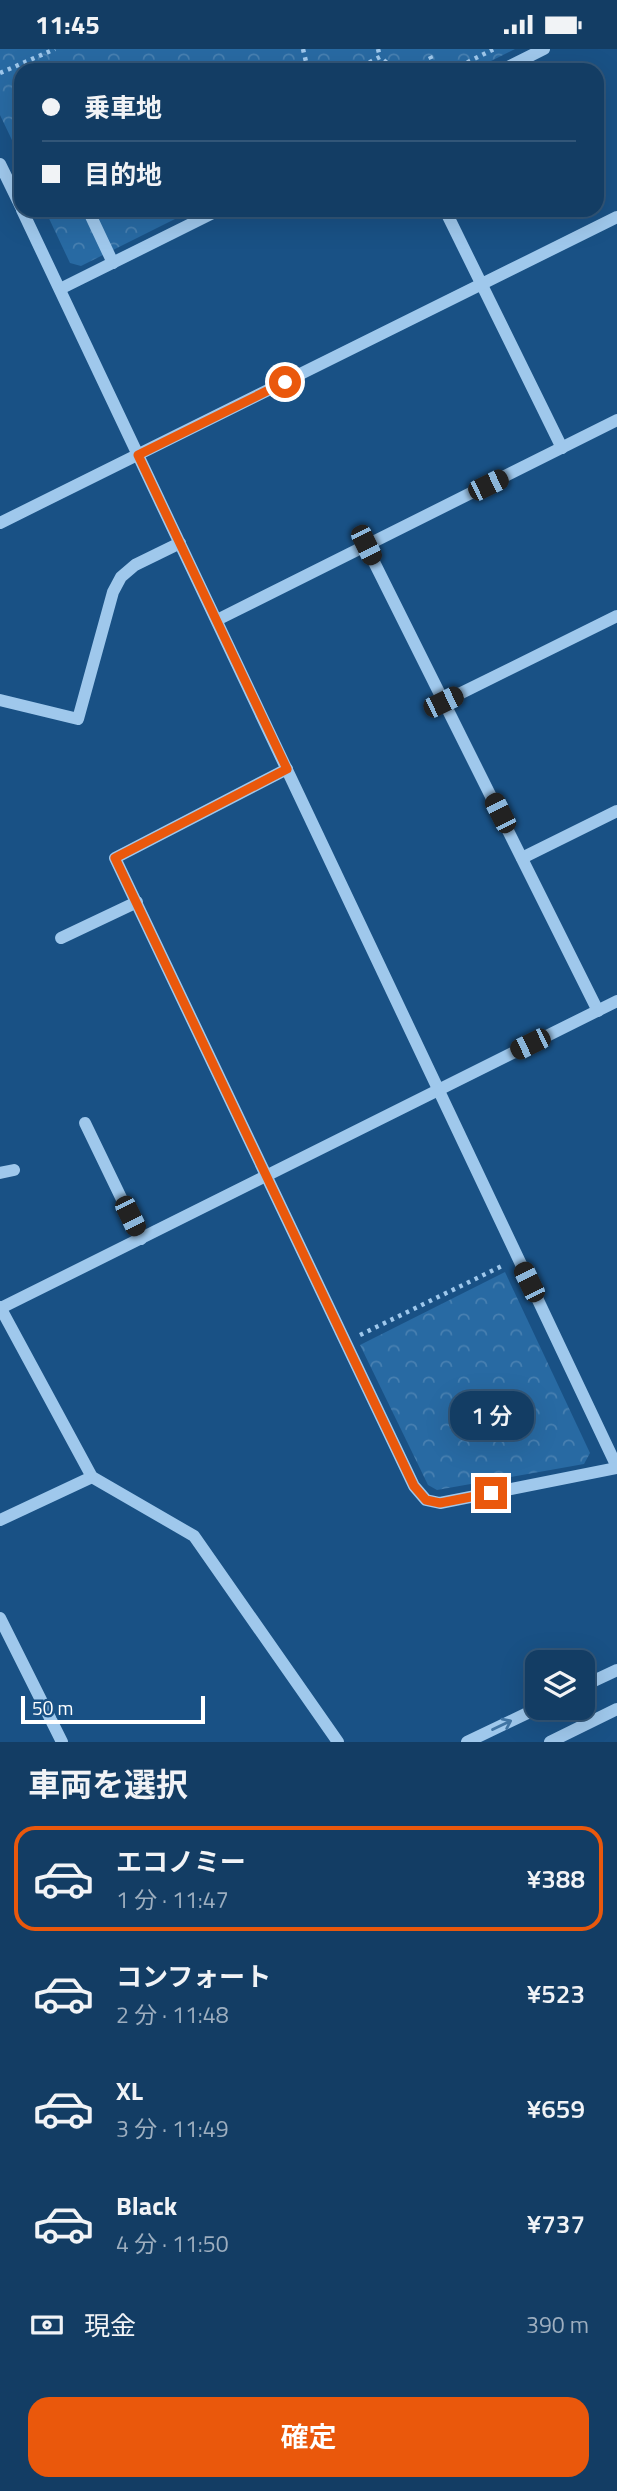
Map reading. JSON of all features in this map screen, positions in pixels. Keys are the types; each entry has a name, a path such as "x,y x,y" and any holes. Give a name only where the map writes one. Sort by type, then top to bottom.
{"street":[{"path":"516,63 544,49"},
{"path":"0,164 14,193"},
{"path":"26,217 217,620 617,1467 440,1503 426,1500 414,1486 115,858 287,769"},
{"path":"91,217 113,263"},
{"path":"60,289 205,217"},
{"path":"448,217 562,448"},
{"path":"0,523 617,217"},
{"path":"217,620 617,420"},
{"path":"0,700 78,719 113,592 121,577 135,565 180,543"},
{"path":"366,545 598,1010"},
{"path":"443,702 617,616"},
{"path":"522,858 617,811"},
{"path":"61,938 136,902"},
{"path":"338,1742 194,1536 92,1477 0,1307 617,1001"},
{"path":"85,1123 141,1239"},
{"path":"0,1173 14,1170"},
{"path":"0,1520 92,1477"},
{"path":"0,1618 62,1742"},
{"path":"595,1680 617,1670"},
{"path":"550,1742 617,1709"},
{"path":"467,1742 525,1714"}],"path":[{"path":"23,63 55,49"},
{"path":"378,49 380,57 387,63"},
{"path":"466,63 494,49"},
{"path":"430,56 433,63"},
{"path":"368,63 380,57"},
{"path":"347,1342 518,1258"}],"green space":[{"path":"0,49 515,49 487,63 14,63 14,144 0,115"},
{"path":"48,217 179,217 81,266 70,263"},
{"path":"505,1272 590,1453 584,1464 437,1490 428,1485 360,1345"}],"route":[{"path":"285,382 138,455 287,769 115,858 414,1486 426,1500 440,1503 491,1493"}]}
